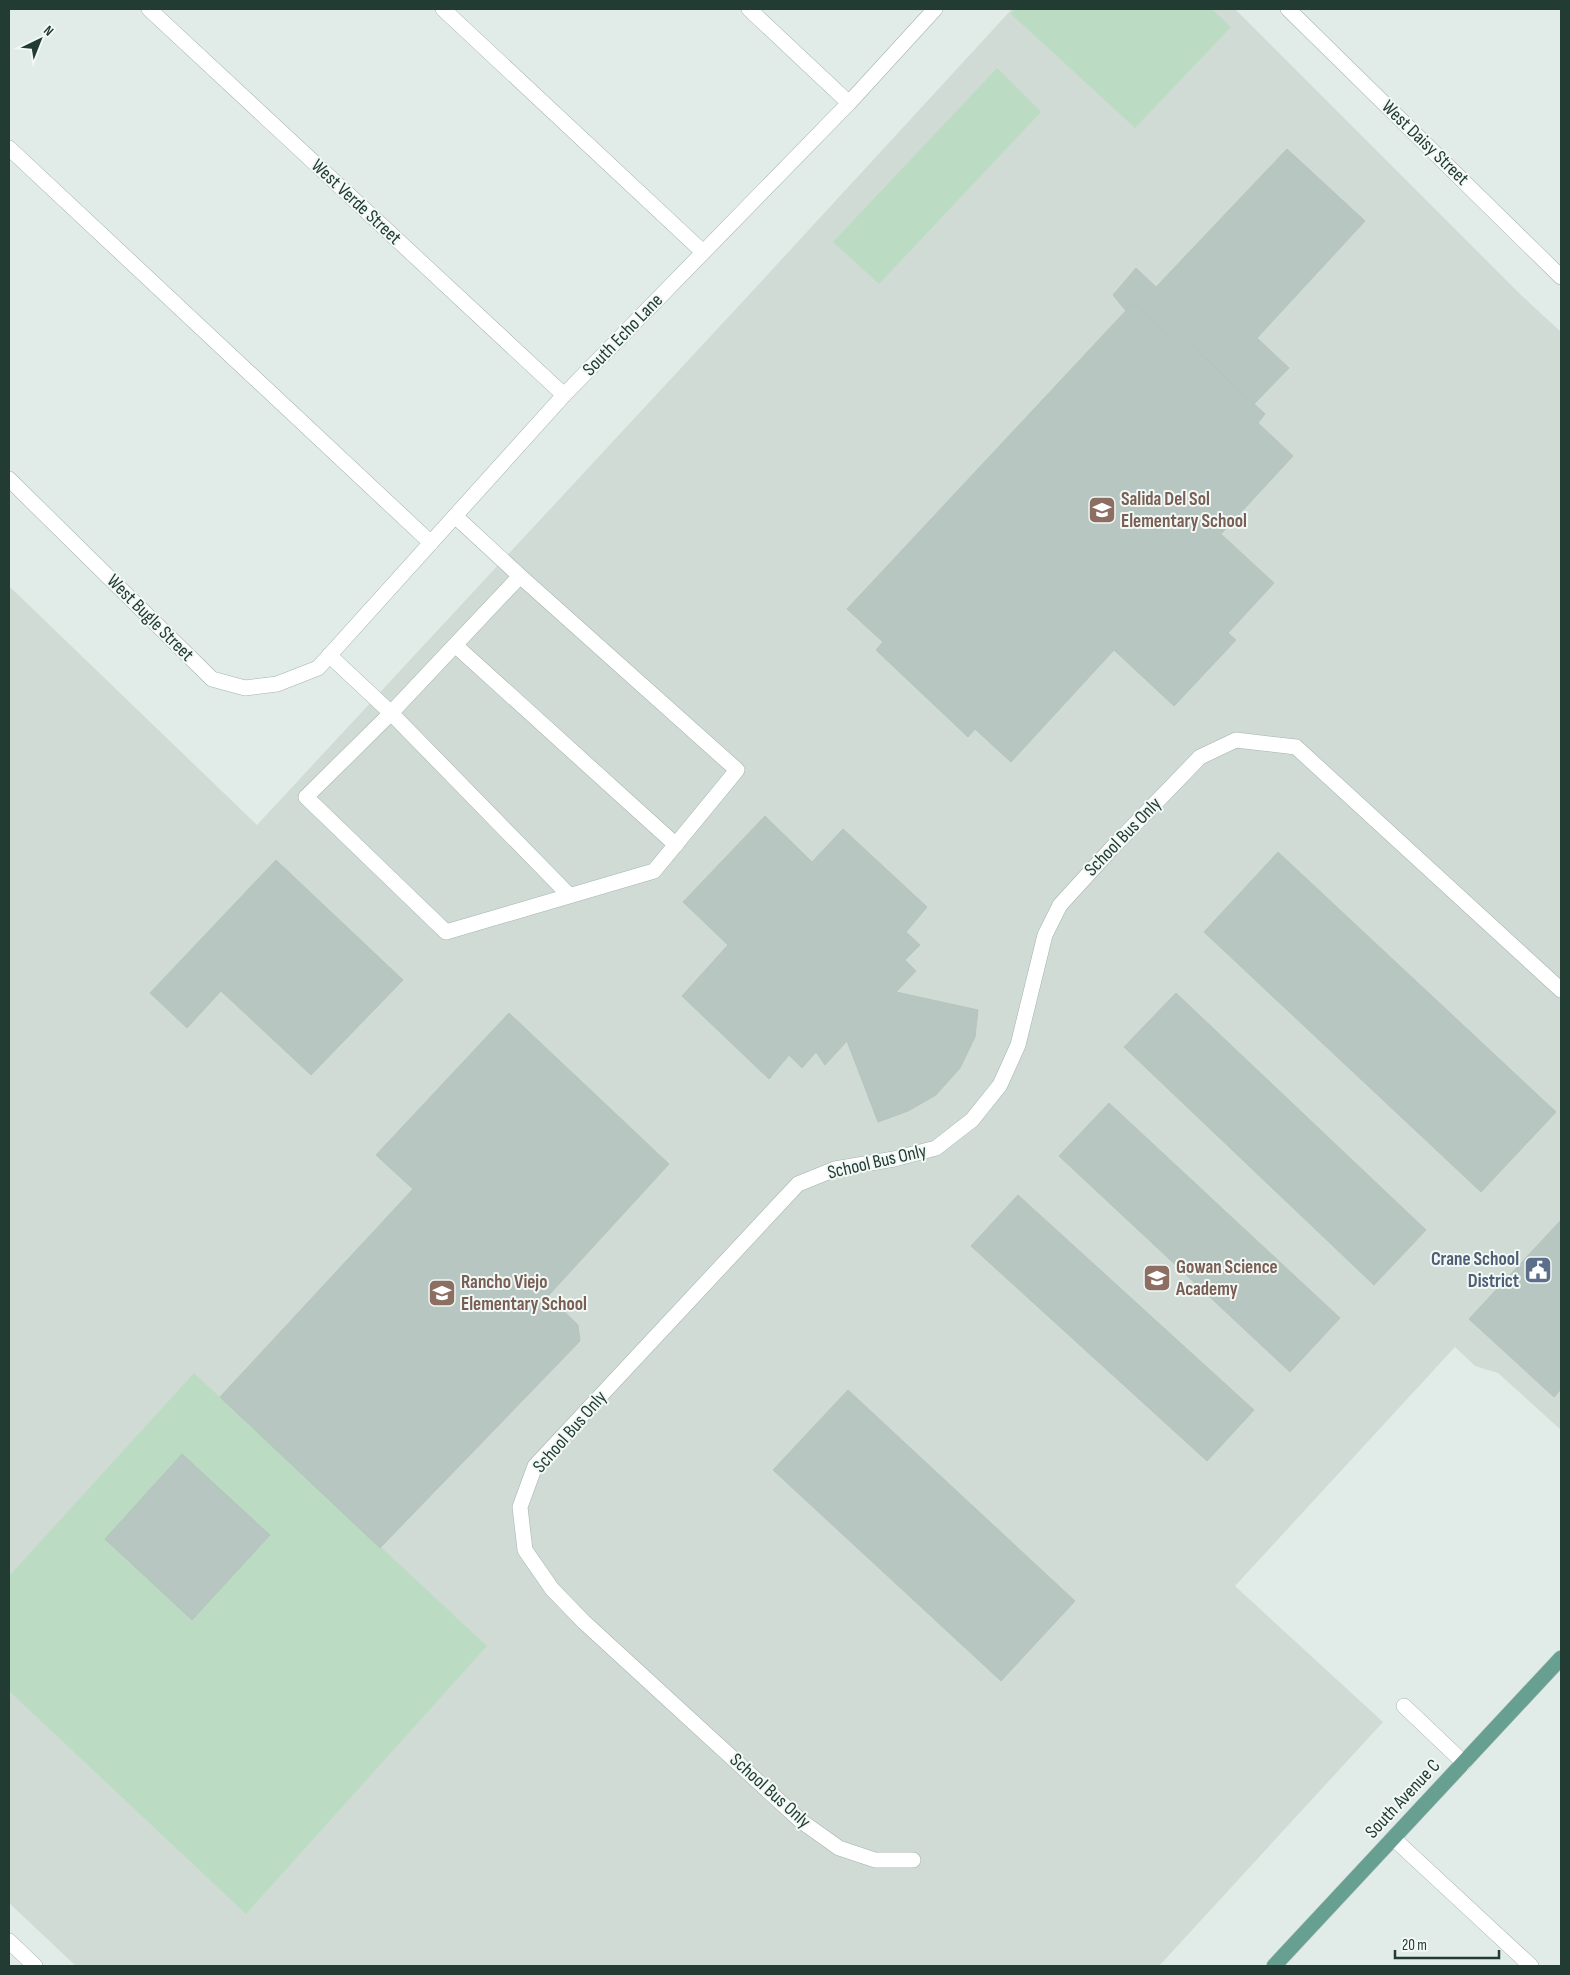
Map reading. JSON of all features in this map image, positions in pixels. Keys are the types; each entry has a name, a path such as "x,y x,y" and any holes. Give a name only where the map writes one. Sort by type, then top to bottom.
{"main road":[{"name":"South Avenue C","path":"1274,1966 1561,1658"}],"street":[{"name":"West Verde Street","path":"149,9 564,395"},
{"path":"443,9 703,252"},
{"path":"749,9 849,103"},
{"name":"South Echo Lane","path":"318,668 564,395 849,103 935,9"},
{"name":"West Daisy Street","path":"1288,9 1561,277"},
{"path":"9,148 431,543"},
{"name":"West Bugle Street","path":"9,479 212,680 245,688 278,684 318,668"},
{"path":"455,516 737,770 654,871 446,932 306,797 391,713 520,576"},
{"path":"455,645 676,845"},
{"path":"329,656 391,713 569,896"},
{"name":"School Bus Only","path":"913,1860 875,1860 838,1848 800,1821 584,1622 552,1589 525,1550 520,1507 535,1466 798,1184 835,1169 894,1159 936,1148 972,1120 1000,1085 1018,1045 1045,935 1060,904 1200,757 1236,740 1296,747 1561,990"},
{"path":"1404,1706 1464,1763"},
{"path":"1393,1838 1531,1966"},
{"path":"9,1941 35,1966"}],"shaded area":[{"path":"1012,9 1235,9 1521,295 1561,332 1561,1430 1498,1373 1475,1366 1455,1347 1235,1586 1383,1722 1159,1966 76,1966 9,1903 9,586 257,825"}],"green space":[{"path":"1015,9 1212,9 1231,27 1135,128 1011,14"},
{"path":"997,68 1041,112 879,284 833,242"},
{"path":"194,1373 487,1646 246,1914 9,1691 9,1576"}],"building":[{"path":"1287,149 1365,221 1257,338 1289,368 1254,404 1176,331 1169,338 1133,303 1126,311 1113,295 1136,268 1156,287"},
{"name":"Salida Del Sol Elementary School","path":"1133,303 1169,338 1176,331 1265,414 1258,423 1293,456 1221,534 1274,583 1228,633 1236,640 1174,706 1114,650 1011,762 975,729 968,737 876,650 883,642 847,609"},
{"path":"765,816 812,862 843,829 927,907 906,932 920,945 905,960 916,971 896,992 978,1010 975,1037 960,1068 936,1095 908,1111 878,1122 847,1041 825,1065 816,1052 802,1068 789,1055 769,1079 682,996 728,945 683,902"},
{"path":"1278,852 1556,1112 1481,1192 1204,932"},
{"path":"276,860 403,980 311,1075 221,991 187,1028 150,993"},
{"path":"1176,993 1426,1230 1374,1285 1124,1047"},
{"name":"Rancho Viejo Elementary School","path":"509,1013 669,1164 548,1296 578,1325 580,1341 380,1548 220,1397 413,1189 376,1155"},
{"path":"1109,1103 1340,1318 1290,1372 1059,1156"},
{"path":"1018,1195 1254,1410 1207,1461 971,1246"},
{"name":"Crane School District","path":"1561,1220 1561,1389 1554,1397 1469,1319"},
{"path":"848,1390 1075,1601 1001,1681 773,1470"},
{"path":"182,1454 270,1535 192,1620 105,1539"}],"place":[{"name":"Salida Del Sol Elementary School","path":"1102,510"},
{"name":"Crane School District","path":"1538,1270"},
{"name":"Gowan Science Academy","path":"1157,1278"},
{"name":"Rancho Viejo Elementary School","path":"442,1293"}]}
